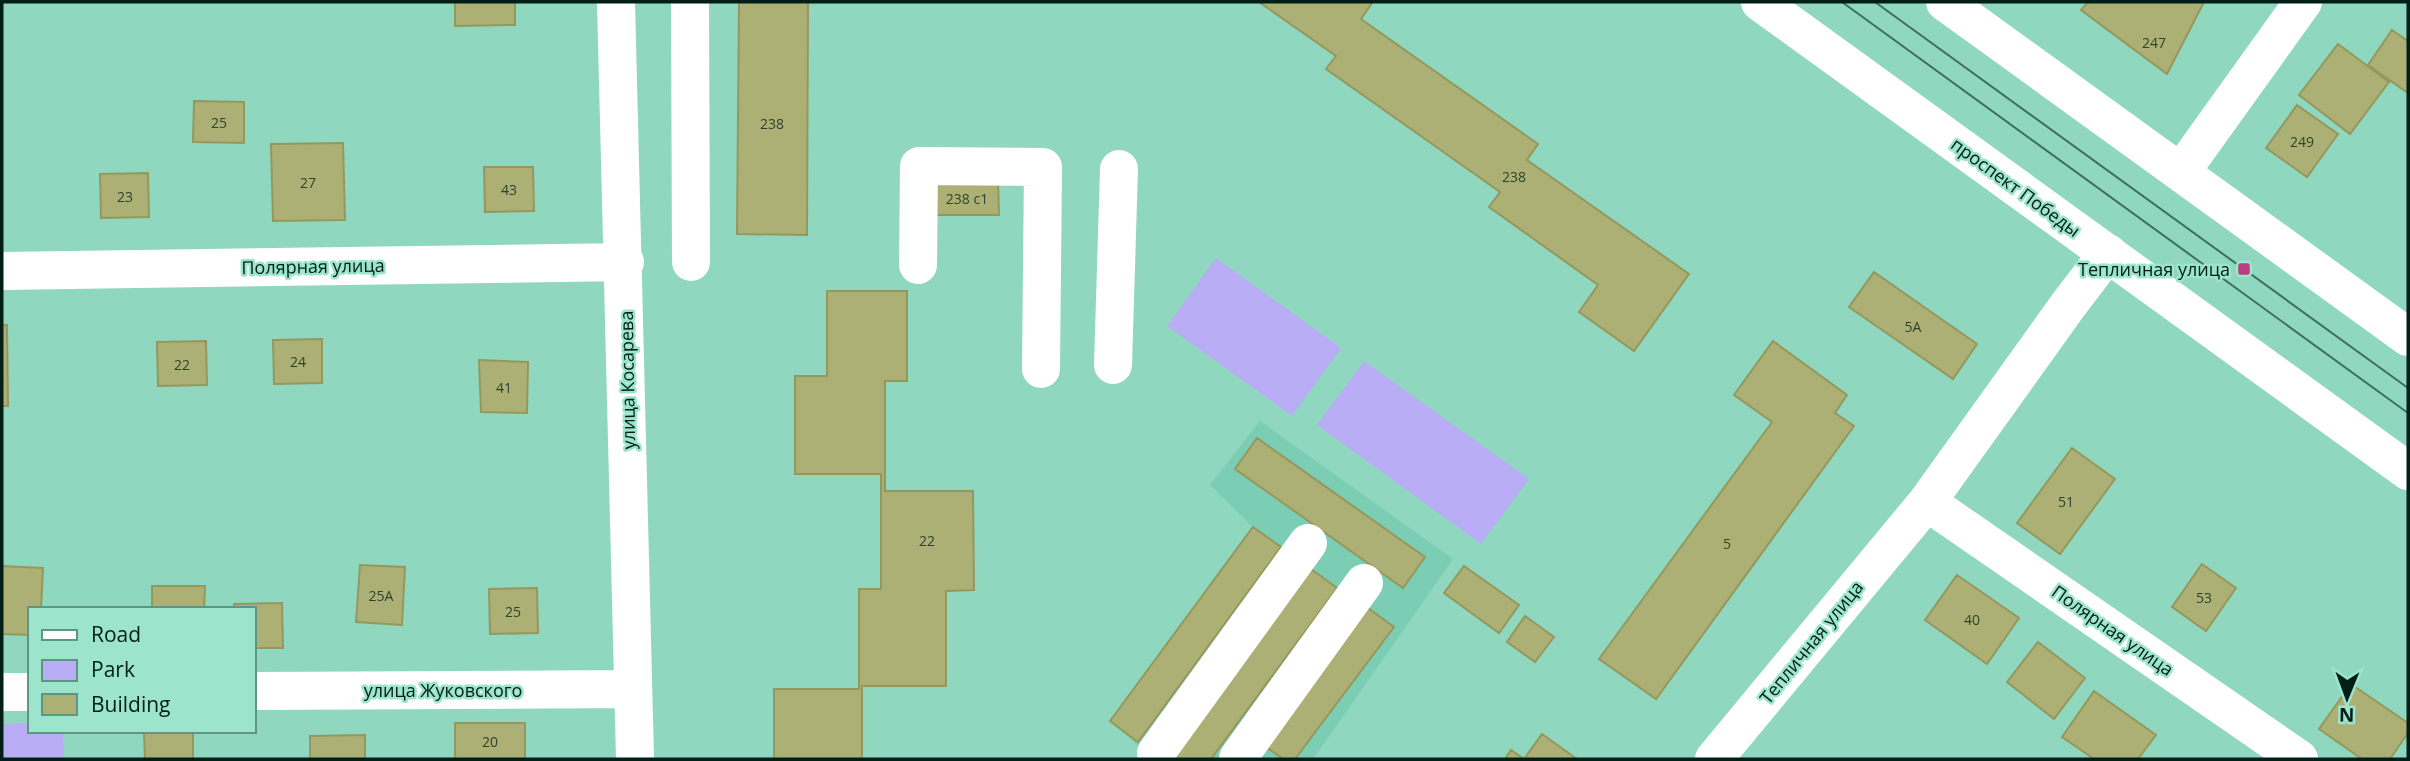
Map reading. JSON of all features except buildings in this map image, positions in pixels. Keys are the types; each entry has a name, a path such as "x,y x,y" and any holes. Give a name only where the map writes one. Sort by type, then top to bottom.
{"street":[{"name":"улица Косарева","path":"616,2 625,262 635,759"},
{"path":"690,2 691,262"},
{"name":"проспект Победы","path":"1760,2 2408,471"},
{"path":"1945,2 2408,337"},
{"path":"2181,172 2304,2"},
{"path":"918,265 919,166 1043,167 1041,369"},
{"path":"1113,365 1119,169"},
{"name":"Тепличная улица","path":"1714,759 1927,502 2108,253"},
{"name":"Полярная улица","path":"2,271 625,262"},
{"name":"Полярная улица","path":"1927,502 2299,759"},
{"path":"1156,753 1308,543"},
{"path":"1238,758 1364,583"},
{"name":"улица Жуковского","path":"256,691 633,690"},
{"path":"2,692 28,692"}],"shaded area":[{"path":"1260,421 1453,559 1313,759 1153,759 1110,721 1253,527 1210,485"}],"green space":[{"path":"1216,258 1341,348 1292,416 1167,326"},
{"path":"1364,361 1529,479 1481,544 1317,425"},
{"path":"28,723 28,733 63,733 64,759 2,759 2,724"}],"tram line":[{"path":"1842,2 2408,413"},
{"path":"1875,2 2408,388"}],"place":[{"name":"Тепличная улица","path":"2244,269"}]}
